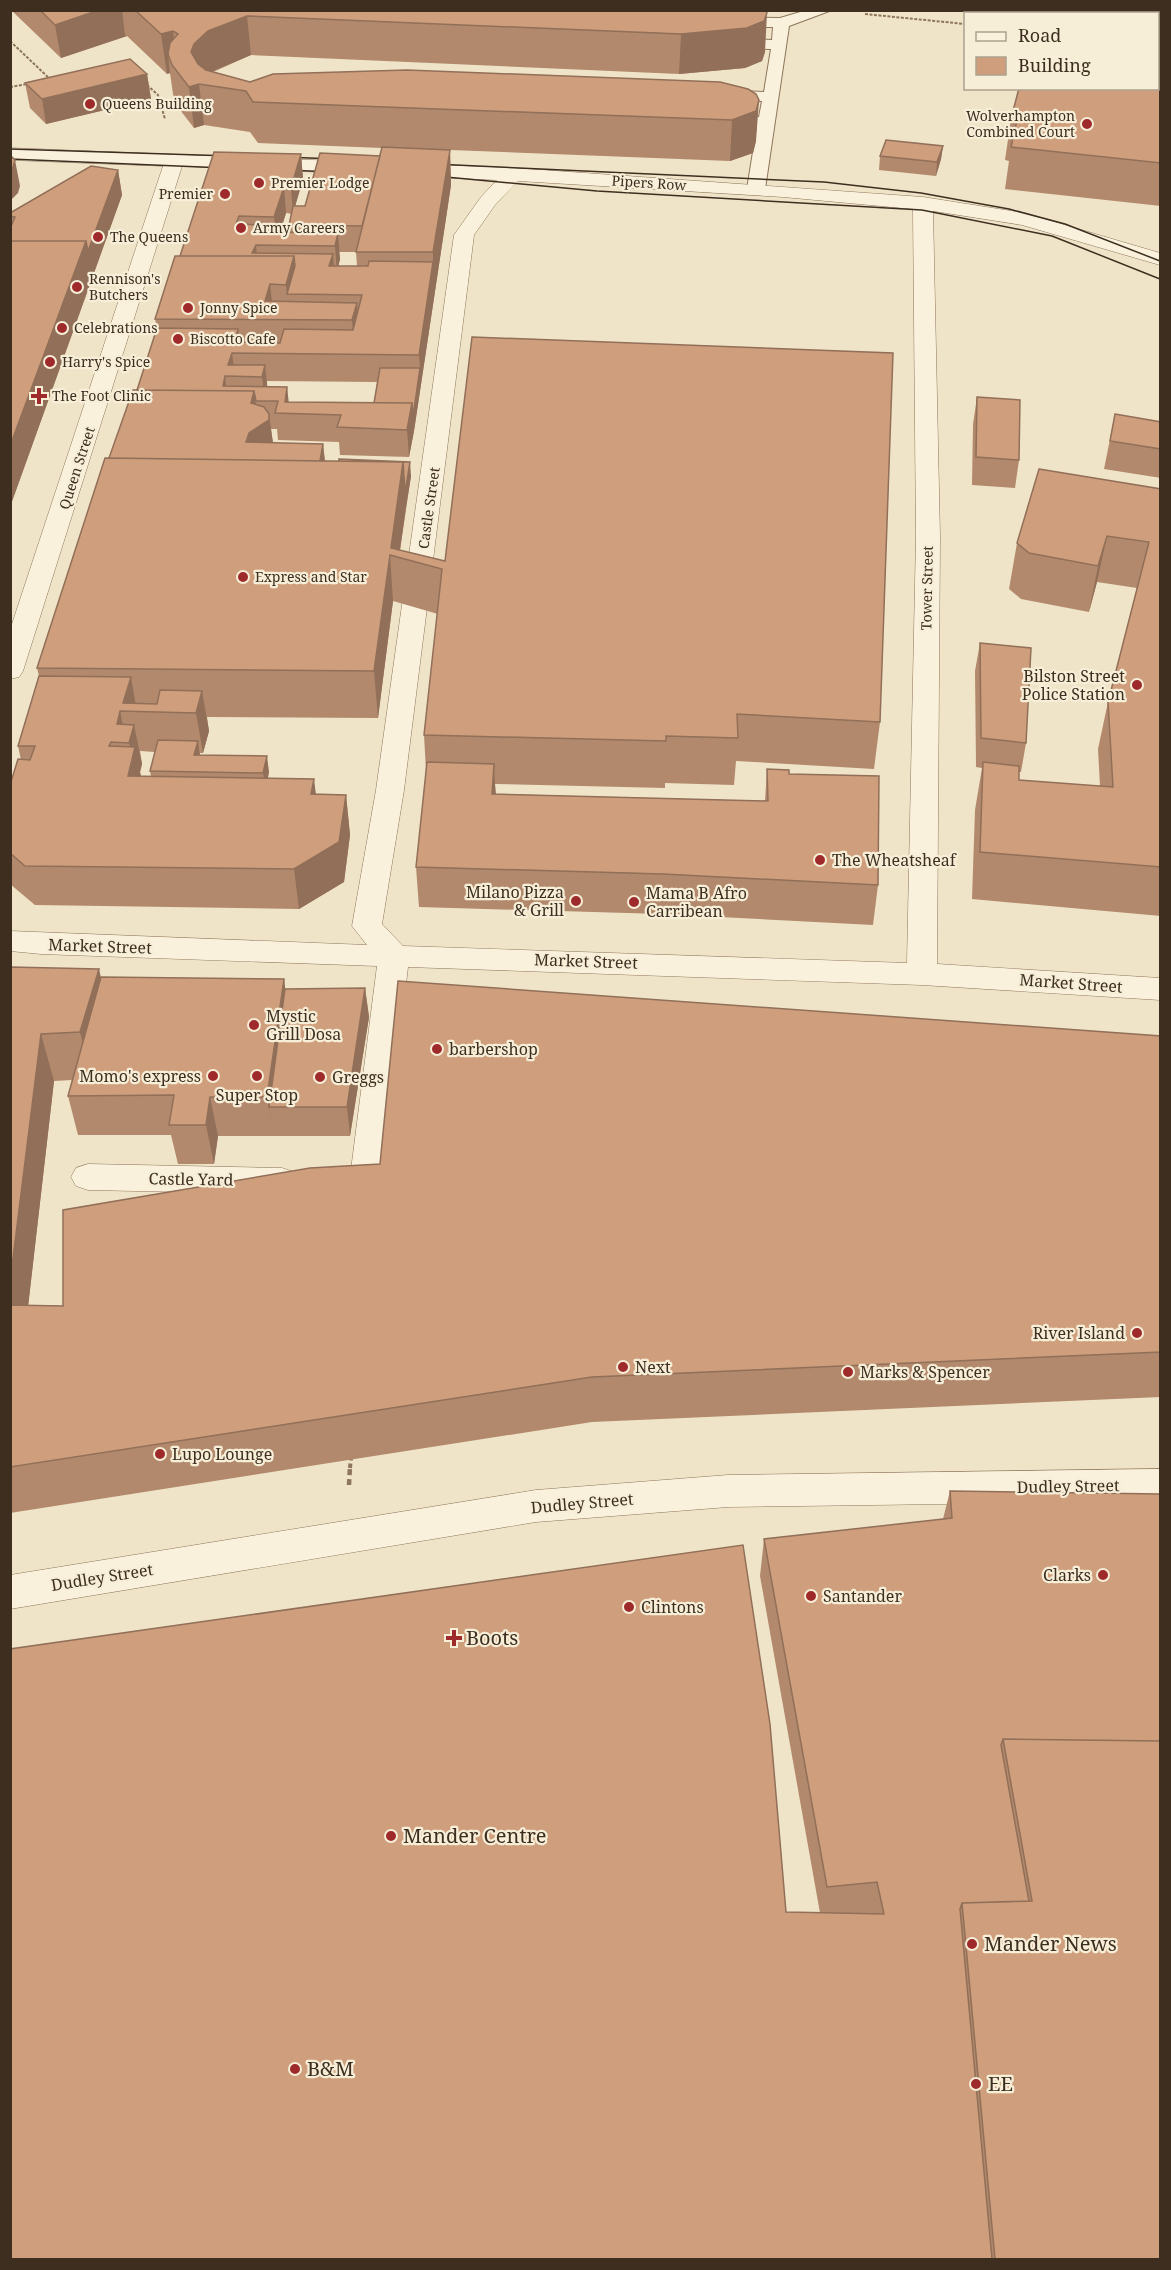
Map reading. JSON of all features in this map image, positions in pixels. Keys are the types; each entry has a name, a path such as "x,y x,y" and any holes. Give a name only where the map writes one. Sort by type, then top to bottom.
{"street":[{"name":"Pipers Row","path":"10,154 514,174 756,189 922,203 1062,229 1119,249 1161,259"},
{"path":"77,175 109,159"},
{"name":"Queen Street","path":"10,671 159,218 174,161"},
{"name":"Castle Street","path":"394,955 368,926 398,732 464,235 488,201 514,174"},
{"name":"Tower Street","path":"922,203 928,537 922,974"},
{"name":"Pipers Row","path":"1119,249 1161,271"},
{"name":"Market Street","path":"10,941 41,944 922,974 1161,989"},
{"name":"Castle Yard","path":"88,1177 366,1183 394,955"},
{"name":"Dudley Street","path":"10,1592 536,1506 728,1491 1161,1485"}],"lane":[{"path":"762,10 777,16"},
{"path":"715,22 825,10"},
{"path":"756,189 779,45 777,16"},
{"path":"713,42 779,45"},
{"path":"704,94 771,97"},
{"path":"697,119 765,122"}],"path":[{"path":"861,14 964,24"},
{"path":"10,41 51,80"},
{"path":"41,82 61,77"},
{"path":"10,87 31,83"},
{"path":"346,1537 351,1454"}],"building":[{"path":"40,10 99,10 55,25"},
{"path":"135,10 764,10 767,13 764,21 747,28 681,34 247,16 208,31 194,44 191,52 198,64 206,70 250,82 273,74 407,70 720,82 748,89 756,94 759,100 756,111 732,120 253,102 246,91 199,84 189,87 172,65 168,54 170,43 178,34 173,31 161,34"},
{"path":"1039,10 1103,10 1120,12 1038,12"},
{"path":"1159,16 1161,16 1161,163 1011,147 1017,120 1011,119 1018,90 1159,90"},
{"path":"130,59 147,74 42,99 25,83"},
{"path":"886,140 943,146 937,162 880,156"},
{"path":"382,147 450,150 433,252 356,252"},
{"path":"214,152 301,154 291,188 284,187 274,217 239,216 236,224 264,225 262,232 338,233 335,246 256,245 252,253 333,254 329,266 368,266 369,261 433,262 419,355 232,353 228,365 265,365 262,377 225,376 223,386 287,387 285,402 412,403 407,430 337,427 341,415 275,413 278,401 256,401 254,391 137,390 157,328 238,329 235,342 280,343 284,329 353,330 362,295 287,294 295,266 294,256 180,256"},
{"path":"320,153 380,156 362,226 289,225 293,206 305,206"},
{"path":"10,155 15,160 10,169"},
{"path":"91,166 118,170 88,251 86,241 10,241 10,229 15,217 10,216 10,213"},
{"path":"10,241 86,241 10,446"},
{"path":"175,256 294,256 286,285 270,284 265,301 357,303 352,320 155,319"},
{"path":"472,337 893,353 880,722 737,714 738,738 666,736 666,741 424,735 442,569 390,555 374,671 37,668 105,458 403,462 391,548 445,561"},
{"path":"380,368 420,368 413,416 412,403 374,403"},
{"path":"133,390 254,391 251,403 264,407 269,414 269,420 249,433 246,442 323,444 320,461 109,458"},
{"path":"977,397 1020,400 1019,460 976,457"},
{"path":"1115,414 1161,422 1161,449 1110,441"},
{"path":"339,459 410,462 405,492 403,462 339,461"},
{"path":"1039,469 1161,489 1161,867 980,852 983,762 1019,766 1019,780 1113,787 1108,702 1149,542 1107,536 1098,566 1029,553 1017,543"},
{"path":"980,643 1031,648 1026,743 981,738"},
{"path":"39,676 131,677 123,703 157,704 160,690 202,691 196,713 120,711 117,724 134,725 129,743 111,742 109,746 135,747 128,776 314,779 311,794 346,795 339,842 294,869 25,866 10,853 10,785 18,759 30,760 35,746 18,746"},
{"path":"158,740 198,741 194,755 267,756 263,773 150,771"},
{"path":"427,762 494,764 492,794 768,801 767,769 789,770 789,774 879,776 878,885 663,874 416,867"},
{"path":"10,967 99,969 80,1032 41,1034 10,1282"},
{"path":"101,977 284,979 267,1097 210,1097 206,1125 169,1125 174,1095 68,1096"},
{"path":"398,981 1161,1036 1161,1352 592,1377 10,1467 10,1305 63,1306 63,1210 310,1168 380,1164"},
{"name":"Greggs","path":"365,988 347,1107 269,1107 285,989"},
{"name":"Mander Centre","path":"950,1491 1161,1494 1161,1741 1003,1739 1001,1745 1029,1901 962,1903 960,1909 992,2259 10,2259 10,1649 743,1545 770,1724 786,1912 884,1914 877,1882 827,1887 764,1539 952,1518"},
{"path":"1003,1739 1161,1741 1161,2259 995,2259 962,1903 1032,1901"}],"tram line":[{"path":"10,149 230,156"},
{"path":"284,157 335,159"},
{"path":"10,159 225,168"},
{"path":"434,164 824,182 921,193 1009,209 1065,224 1160,261"},
{"path":"285,170 333,172"},
{"path":"435,176 597,191 922,210 1052,236 1160,279"}],"place":[{"name":"Queens Building","path":"90,104"},
{"name":"Wolverhampton Combined Court","path":"1087,124"},
{"name":"Premier Lodge","path":"259,183"},
{"name":"Premier","path":"225,194"},
{"name":"Army Careers","path":"241,228"},
{"name":"The Queens","path":"98,237"},
{"name":"Rennison's Butchers","path":"77,287"},
{"name":"Jonny Spice","path":"188,308"},
{"name":"Celebrations","path":"62,328"},
{"name":"Biscotto Cafe","path":"178,339"},
{"name":"Harry's Spice","path":"50,362"},
{"name":"The Foot Clinic","path":"39,396"},
{"name":"Express and Star","path":"243,577"},
{"name":"Bilston Street Police Station","path":"1137,685"},
{"name":"The Wheatsheaf","path":"820,860"},
{"name":"Milano Pizza & Grill","path":"576,901"},
{"name":"Mama B Afro Carribean","path":"634,902"},
{"name":"Mystic Grill Dosa","path":"254,1025"},
{"name":"barbershop","path":"437,1049"},
{"name":"Momo's express","path":"213,1076"},
{"name":"Super Stop","path":"257,1076"},
{"name":"Greggs","path":"320,1077"},
{"name":"River Island","path":"1137,1333"},
{"name":"Next","path":"623,1367"},
{"name":"Marks & Spencer","path":"848,1372"},
{"name":"Lupo Lounge","path":"160,1454"},
{"name":"Clarks","path":"1103,1575"},
{"name":"Santander","path":"811,1596"},
{"name":"Clintons","path":"629,1607"},
{"name":"Boots","path":"454,1638"},
{"name":"Mander Centre","path":"391,1836"},
{"name":"Mander News","path":"972,1944"},
{"name":"B&M","path":"295,2069"},
{"name":"EE","path":"976,2084"}]}
